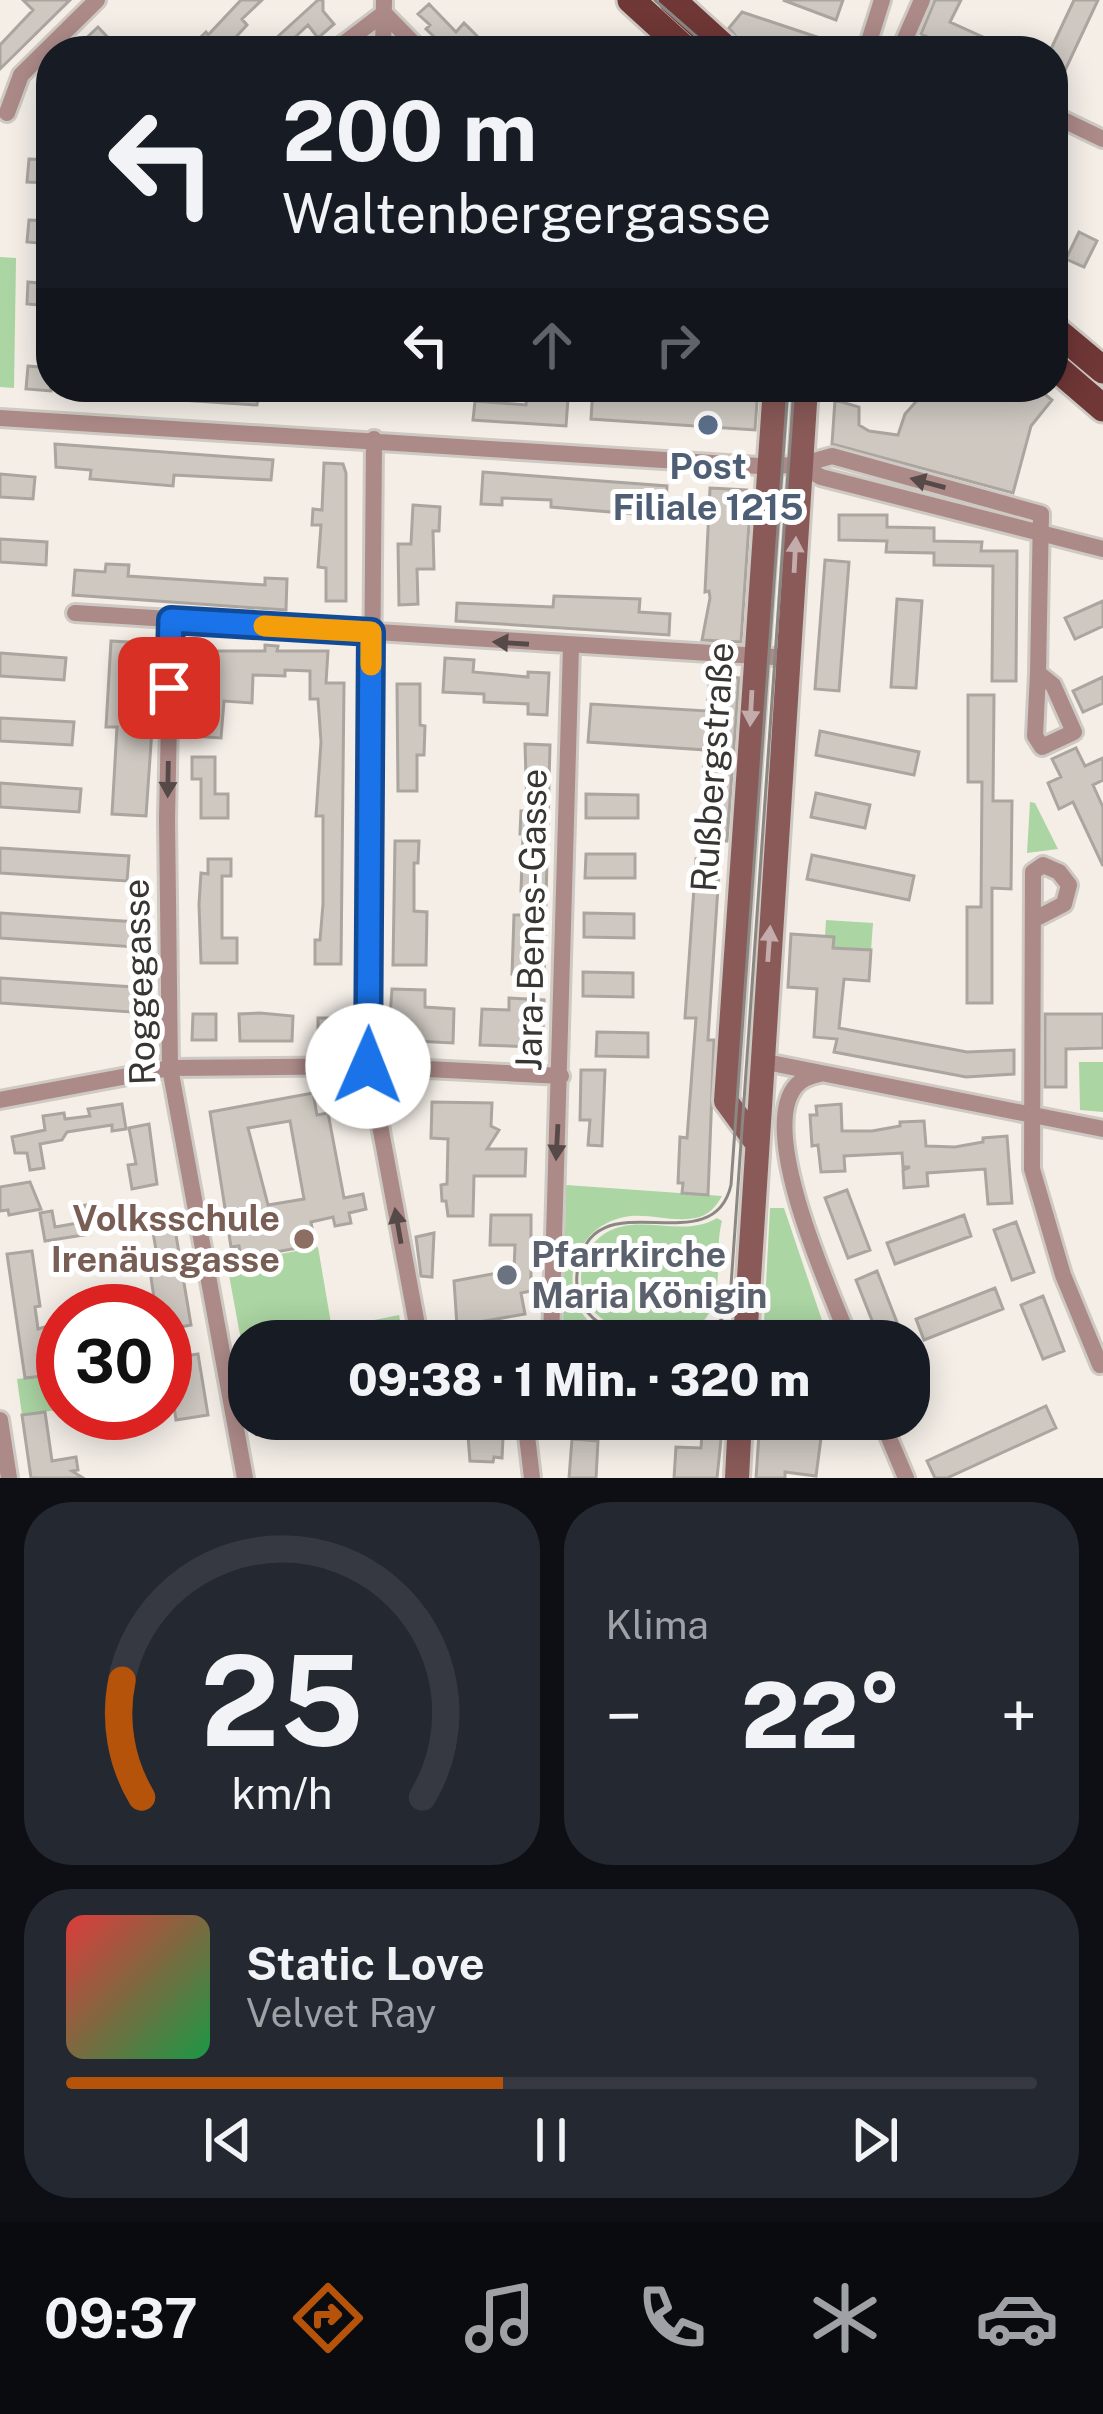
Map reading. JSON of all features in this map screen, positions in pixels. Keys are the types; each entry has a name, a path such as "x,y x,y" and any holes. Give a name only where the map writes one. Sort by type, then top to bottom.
{"main road":[{"path":"631,0 671,36"},
{"path":"672,0 712,36"},
{"path":"1068,341 1103,370"},
{"path":"1068,378 1103,408"}],"street":[{"path":"61,36 98,0"},
{"path":"870,36 882,0"},
{"path":"910,36 922,0"},
{"path":"351,36 384,6"},
{"path":"383,36 384,6"},
{"path":"384,6 409,36"},
{"path":"7,113 21,75 36,60"},
{"path":"1068,122 1103,139"},
{"name":"Rußbergstraße","path":"755,1142 726,1101 774,402"},
{"name":"Rußbergstraße","path":"746,1320 805,402"},
{"path":"0,418 771,466 800,465 832,456 1041,514 1035,736 1042,747 1074,732 1053,685 1038,674"},
{"path":"374,439 368,1066 417,1320"},
{"path":"800,465 820,476 1103,549"},
{"path":"75,614 790,658"},
{"name":"Roggegasse","path":"171,620 170,1069 245,1478"},
{"name":"Jara-Benes-Gasse","path":"551,1320 571,647"},
{"path":"1034,919 1032,1169 1072,1302 1100,1365"},
{"path":"761,1061 1103,1129"},
{"path":"0,1100 170,1069 368,1066 561,1076"},
{"path":"821,1074 799,1082 792,1090 784,1147 842,1320"},
{"path":"755,1142 784,1147"},
{"path":"0,1420 9,1478"},
{"path":"527,1440 532,1478"},
{"path":"736,1478 739,1440"},
{"path":"890,1440 906,1478"}],"green space":[{"path":"0,257 16,258 14,388 0,387"},
{"path":"1030,802 1035,803 1058,849 1027,853"},
{"path":"826,920 873,923 871,950 833,948 834,937 825,936"},
{"path":"1079,1062 1103,1062 1103,1112 1080,1110"},
{"path":"566,1185 722,1196 700,1217 620,1218 595,1231 579,1252 572,1278 578,1306 588,1320 563,1320"},
{"path":"770,1208 784,1208 822,1320 764,1320"},
{"path":"717,1218 722,1221 714,1302 702,1320 605,1320 593,1310 583,1292 582,1268 600,1237 628,1225 703,1224"},
{"path":"318,1247 330,1320 237,1320 227,1264"},
{"path":"36,1377 36,1413 22,1415 17,1379"}],"building":[{"path":"23,0 70,0 0,69 0,45 33,10"},
{"path":"241,0 262,0 242,19 247,25 237,36 202,36"},
{"path":"323,0 323,11 334,24 320,36 308,25 296,36 278,36"},
{"path":"783,0 843,0 836,20"},
{"path":"935,0 961,0 950,22 981,36 925,36 921,34"},
{"path":"1074,0 1098,0 1068,64 1068,36 1057,36"},
{"path":"429,4 456,32 464,23 477,36 433,36 418,14"},
{"path":"742,12 814,36 735,36 729,28"},
{"path":"29,159 36,159 36,182 27,182"},
{"path":"29,220 36,220 36,243 27,242"},
{"path":"1079,232 1097,241 1084,267 1068,260"},
{"path":"28,282 36,283 36,305 27,304"},
{"path":"28,366 36,367 36,390 26,389"},
{"path":"475,402 568,402 566,426 473,420"},
{"path":"592,402 757,402 755,430 591,419"},
{"path":"835,402 859,407 859,425 869,431 898,435 905,414 916,402 1050,402 1031,426 1013,493 832,444"},
{"path":"55,444 273,460 271,480 174,475 173,486 90,479 91,470 56,467"},
{"path":"324,463 343,464 346,473 346,601 326,601 326,568 318,567 321,525 312,525 313,509 322,510"},
{"path":"483,472 667,486 666,507 636,505 636,514 551,507 551,500 502,498 502,505 481,504"},
{"path":"0,474 35,477 33,499 0,497"},
{"path":"710,488 747,490 751,495 741,642 702,640 710,598 709,591 705,592"},
{"path":"413,505 440,507 439,531 433,531 434,569 417,569 418,604 399,605 398,544 411,544"},
{"path":"839,515 887,515 887,527 934,528 934,541 982,542 981,551 1017,551 1016,681 992,681 993,566 934,565 934,553 886,552 887,541 839,540"},
{"path":"0,539 47,542 46,565 0,562"},
{"path":"825,560 849,562 839,691 815,689"},
{"path":"106,564 129,565 128,576 265,585 265,578 287,579 286,610 73,595 75,570 105,572"},
{"path":"554,596 640,599 639,612 670,614 669,635 456,621 457,603 553,607"},
{"path":"897,599 922,601 916,688 891,687"},
{"path":"1103,601 1103,626 1075,639 1065,618"},
{"path":"111,641 146,643 140,729 152,729 146,816 112,814 117,727 106,727"},
{"path":"265,645 278,646 277,651 328,651 326,683 344,683 341,964 315,964 323,904 323,816 316,816 321,742 318,699 310,699 310,671 253,675 252,703 224,701 221,738 192,736 193,651 265,651"},
{"path":"0,653 66,658 64,680 0,676"},
{"path":"445,658 474,660 473,672 528,677 528,672 549,673 547,715 528,714 528,704 484,702 484,694 443,692"},
{"path":"710,676 739,678 727,841 721,841 708,1040 714,1040 708,1195 682,1193 683,1183 678,1183 680,1137 687,1138 696,1018 685,1018 696,859 706,860 712,773 703,772 705,750 588,742 591,704 707,711"},
{"path":"1103,677 1103,703 1083,712 1073,691"},
{"path":"397,684 420,684 420,725 425,726 424,755 417,755 417,791 398,791"},
{"path":"968,695 994,695 993,801 1012,801 1011,889 992,888 992,1003 967,1003 967,907 981,907 982,782 968,782"},
{"path":"0,718 74,722 72,745 0,741"},
{"path":"820,731 919,752 914,775 816,755"},
{"path":"525,744 550,745 544,975 512,974 514,915 528,915 528,891 521,891 520,834 521,811 527,811"},
{"path":"1076,748 1085,766 1103,758 1103,780 1093,785 1103,807 1103,866 1073,802 1059,809 1048,783 1061,777 1052,759"},
{"path":"192,757 215,757 215,794 228,794 228,818 201,818 201,779 192,779"},
{"path":"0,783 81,789 79,812 0,807"},
{"path":"816,793 870,805 865,828 811,817"},
{"path":"586,794 638,795 638,818 586,818"},
{"path":"395,841 419,841 414,911 427,912 426,965 393,965"},
{"path":"0,848 129,856 127,881 0,873"},
{"path":"586,854 635,854 635,878 585,878"},
{"path":"812,855 914,876 909,900 807,879"},
{"path":"208,859 231,859 231,876 222,876 222,938 237,938 237,963 201,963 201,873 208,874"},
{"path":"0,913 152,923 151,948 0,938"},
{"path":"584,913 634,914 634,938 584,937"},
{"path":"791,934 834,937 833,948 871,950 869,981 844,979 839,1028 967,1052 1014,1050 1014,1074 966,1077 834,1052 837,1039 814,1037 817,989 788,987"},
{"path":"583,972 633,973 633,997 583,996"},
{"path":"0,978 148,988 146,1013 0,1003"},
{"path":"392,989 425,990 425,1007 454,1009 453,1043 396,1040 397,1017 390,1017"},
{"path":"509,998 544,1000 543,1028 535,1028 534,1047 480,1045 482,1009 509,1010"},
{"path":"193,1014 216,1014 216,1040 192,1040"},
{"path":"239,1014 293,1016 292,1041 240,1041"},
{"path":"1045,1014 1103,1014 1103,1048 1066,1049 1066,1087 1045,1087"},
{"path":"318,1018 341,1018 341,1040 318,1040"},
{"path":"597,1032 648,1033 648,1057 596,1056"},
{"path":"581,1070 605,1070 602,1146 588,1145 590,1120 580,1120"},
{"path":"313,1093 317,1115 328,1113 344,1198 363,1194 366,1209 349,1213 351,1223 335,1226 333,1217 311,1222 315,1245 241,1258 239,1246 231,1247 210,1112","holes":["290,1121 304,1199 268,1205 248,1128"]},
{"path":"432,1102 492,1103 491,1126 499,1130 487,1149 526,1149 525,1176 474,1176 473,1216 448,1216 446,1201 442,1201 448,1139 431,1138"},
{"path":"122,1104 126,1129 112,1131 112,1125 67,1132 62,1140 40,1144 44,1168 30,1170 27,1153 15,1153 12,1137 45,1130 43,1116 90,1116 88,1109"},
{"path":"841,1104 842,1131 872,1131 924,1121 926,1146 955,1147 1007,1136 1012,1203 988,1204 985,1169 927,1173 928,1186 904,1188 903,1170 910,1167 903,1167 902,1153 844,1156 845,1171 821,1172 818,1145 812,1146 810,1115 817,1115 816,1106"},
{"path":"149,1124 157,1184 132,1189 128,1165 136,1164 129,1128"},
{"path":"30,1182 41,1209 9,1215 8,1210 0,1211 0,1187"},
{"path":"847,1190 870,1250 848,1258 825,1198"},
{"path":"86,1205 90,1234 45,1241 40,1213 52,1211 55,1227 78,1223 75,1207"},
{"name":"Pfarrkirche Maria Königin","path":"491,1215 531,1215 531,1291 521,1293 525,1314 457,1320 454,1281 514,1270 515,1245 490,1245"},
{"path":"964,1215 971,1236 895,1264 887,1243"},
{"path":"1016,1222 1034,1272 1012,1280 994,1230"},
{"path":"175,1229 184,1284 152,1284 147,1251 156,1250 153,1232"},
{"path":"434,1233 432,1277 421,1276 416,1237"},
{"path":"32,1251 37,1284 36,1377 25,1378 7,1254"},
{"path":"877,1271 896,1320 872,1320 856,1280"},
{"path":"995,1288 1003,1309 930,1338 930,1320 916,1319"},
{"path":"1043,1296 1064,1351 1043,1359 1021,1305"},
{"path":"198,1354 208,1415 192,1418 192,1355"},
{"path":"1046,1406 1056,1428 947,1478 935,1478 927,1461"},
{"path":"36,1413 36,1440 49,1440 52,1461 76,1457 78,1470 72,1471 83,1478 31,1478 22,1415"},
{"path":"468,1440 503,1440 502,1458 470,1461"},
{"path":"572,1440 598,1441 596,1478 569,1478"},
{"path":"702,1440 721,1440 717,1478 674,1478 676,1447 701,1448"},
{"path":"759,1440 821,1440 816,1476 785,1472 785,1478 756,1478"}],"tram line":[{"path":"655,0 696,36"},
{"path":"787,402 731,1185 719,1208 700,1220 625,1223 603,1229 586,1244 577,1274 581,1303 598,1322 635,1336 699,1336 718,1324 730,1300 793,402"}],"slow traffic":[{"path":"264,626 371,632 371,665"}],"place":[{"name":"Post Filiale 1215","path":"708,425"},
{"name":"Volksschule Irenäusgasse","path":"304,1239"},
{"name":"Pfarrkirche Maria Königin","path":"507,1275"}],"route":[{"path":"169,688 171,620 371,632 368,1066"}]}
